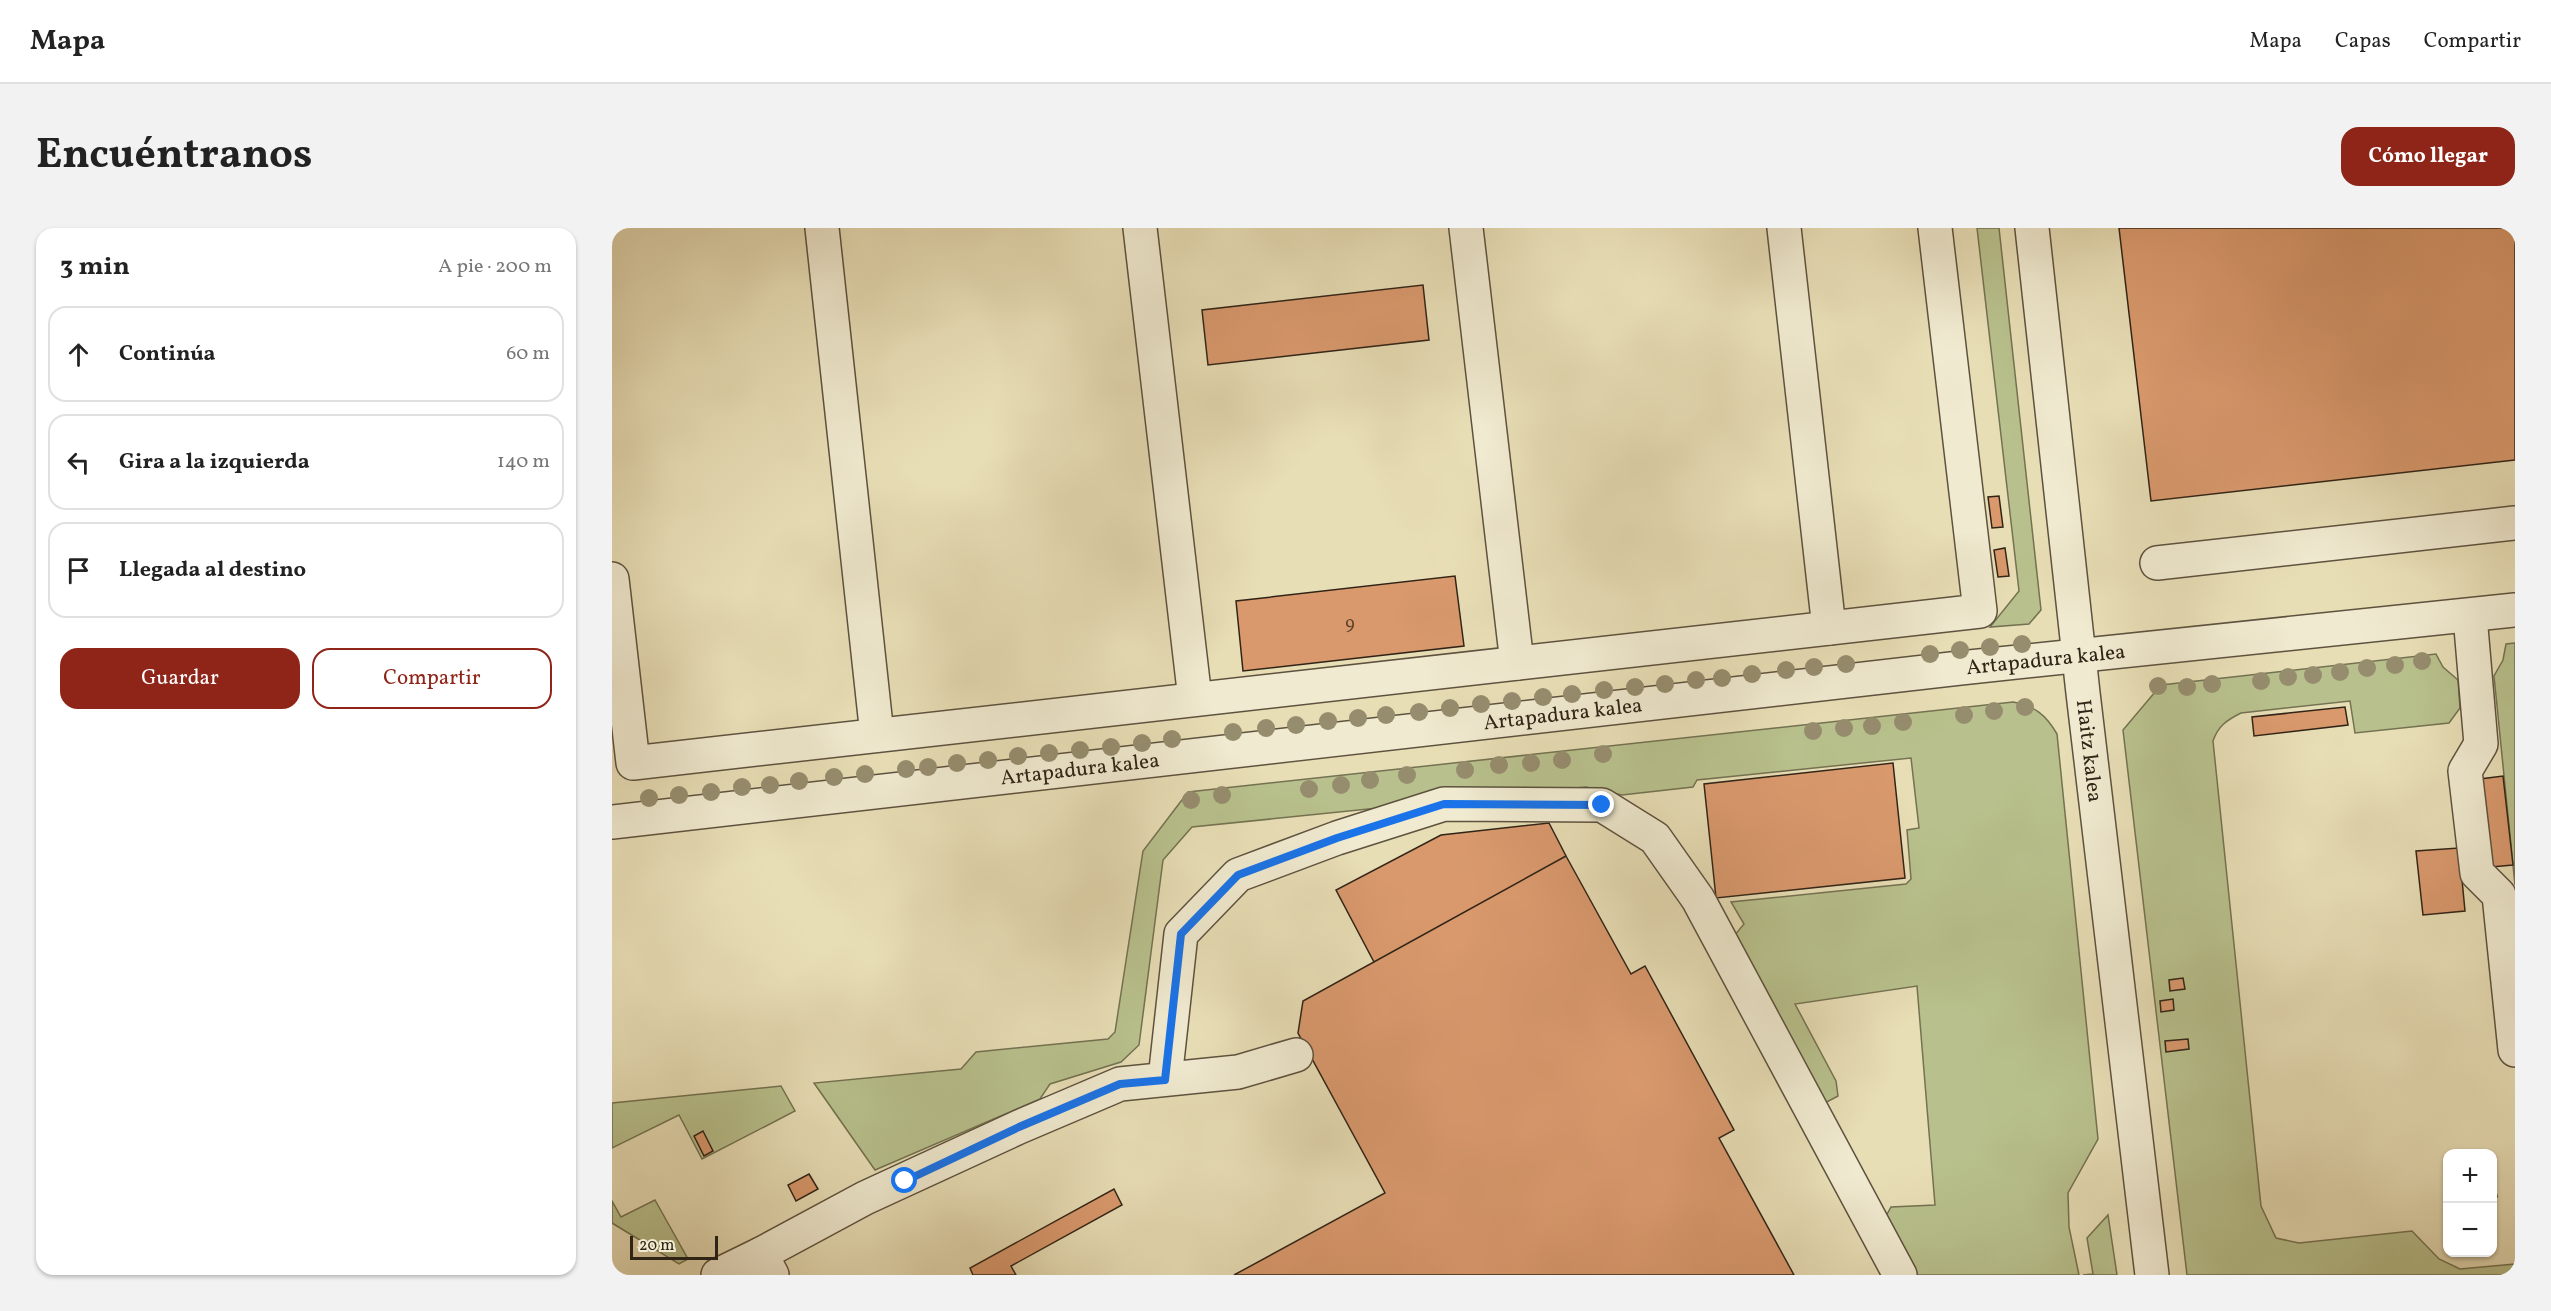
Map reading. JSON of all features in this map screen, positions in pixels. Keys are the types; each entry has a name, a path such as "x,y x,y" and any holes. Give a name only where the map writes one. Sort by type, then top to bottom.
{"street":[{"path":"822,228 877,735"},
{"path":"1140,228 1195,699"},
{"path":"1466,228 1517,663"},
{"path":"1784,228 1829,628"},
{"path":"612,579 633,763 1980,611 1935,228"},
{"name":"Haitz kalea","path":"2032,228 2079,656 2152,1275"},
{"path":"2157,563 2515,523"},
{"name":"Artapadura kalea","path":"612,822 2079,656 2515,610"},
{"path":"2470,616 2481,744 2464,771 2477,873 2499,895 2515,1050"},
{"path":"1165,1080 1181,934 1238,875 1337,838 1444,804 1602,805 1655,838 1698,899 1900,1275"},
{"path":"717,1275 766,1264 865,1198 1029,1122 1120,1084 1238,1072 1296,1055"}],"green space":[{"path":"1977,228 1999,228 2041,610 2029,624 1990,627 2019,591"},
{"path":"2515,643 2515,885 2494,676 2503,660 2506,644"},
{"path":"2436,654 2443,667 2458,680 2460,708 2449,723 2355,733 2350,701 2241,713 2224,724 2213,741 2261,1206 2276,1238 2299,1243 2412,1231 2439,1259 2460,1269 2515,1264 2515,1275 2187,1275 2123,730 2161,685"},
{"path":"2013,702 2039,712 2057,734 2098,1139 2068,1193 2069,1227 2079,1275 1916,1275 1885,1218 1891,1207 1935,1205 1917,986 1795,1004 1836,1081 1838,1096 1825,1103 1734,936 1744,924 1731,902 1906,884 1911,879 1907,830 1919,828 1911,758 1697,780 1693,787 1622,795 1586,787 1192,827 1163,860 1139,1045 1121,1062 1050,1084 1040,1099 875,1170 814,1083 961,1069 976,1052 1108,1039 1115,1032 1143,851 1188,792"},
{"path":"781,1086 795,1111 702,1159 679,1115 612,1148 612,1103"},
{"path":"655,1200 688,1259 679,1264 612,1223 612,1201 621,1217"},
{"path":"2108,1215 2117,1275 2083,1275 2093,1274 2087,1238"}],"building":[{"path":"2119,228 2515,228 2515,460 2151,501"},
{"path":"1423,285 1429,340 1208,365 1202,310"},
{"path":"1999,496 2003,527 1992,528 1988,497"},
{"path":"2005,548 2009,576 1998,577 1994,550"},
{"path":"1455,576 1464,646 1243,671 1236,601"},
{"path":"2345,707 2348,725 2254,736 2252,717"},
{"path":"1893,763 1905,878 1716,898 1704,784"},
{"path":"2503,776 2513,865 2491,867 2480,779"},
{"path":"1549,823 1566,856 1374,962 1336,890 1441,835"},
{"path":"2459,848 2465,911 2423,915 2416,851"},
{"path":"1566,856 1631,974 1645,966 1734,1130 1719,1138 1794,1275 1234,1275 1385,1193 1298,1033 1303,1001"},
{"path":"2183,978 2185,989 2170,991 2169,980"},
{"path":"2173,999 2174,1010 2161,1012 2160,1001"},
{"path":"2188,1039 2189,1049 2166,1052 2165,1041"},
{"path":"703,1131 713,1151 704,1156 694,1136"},
{"path":"809,1174 818,1189 796,1201 788,1185"},
{"path":"1114,1189 1122,1205 1011,1266 1016,1275 973,1275 970,1268"}],"route":[{"path":"905,1181 1019,1127 1120,1084 1165,1080 1181,934 1238,875 1337,838 1444,804 1602,805"}]}
